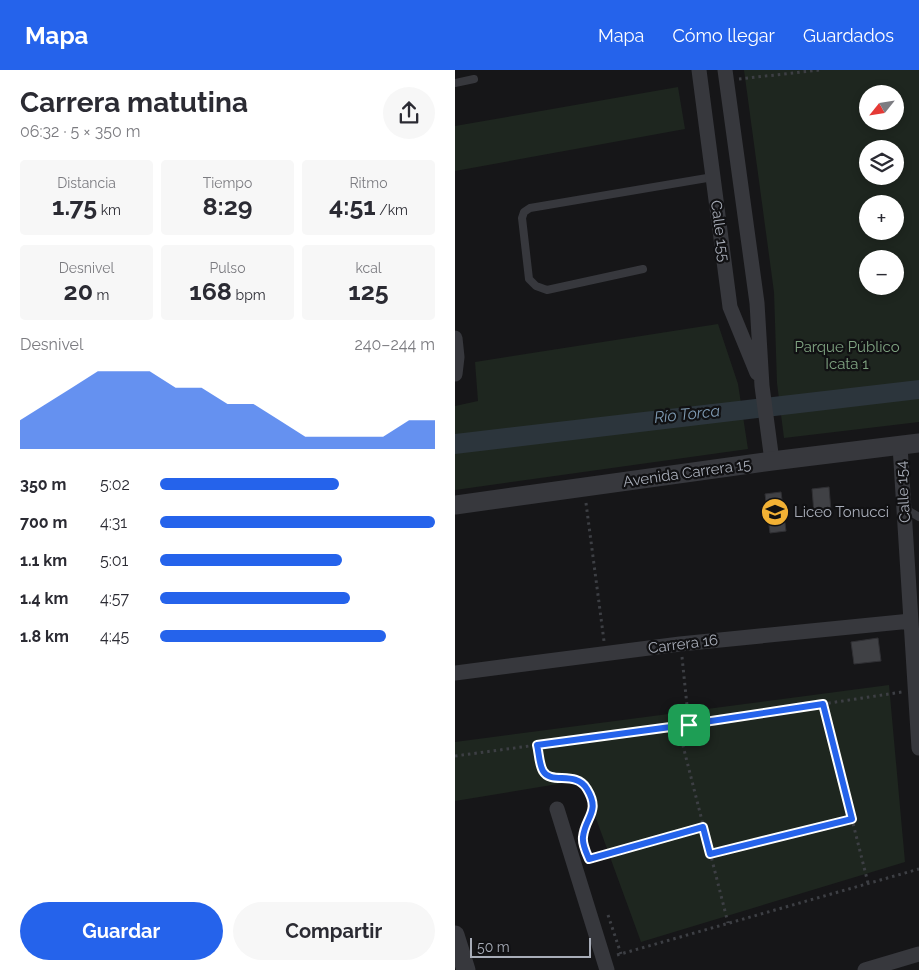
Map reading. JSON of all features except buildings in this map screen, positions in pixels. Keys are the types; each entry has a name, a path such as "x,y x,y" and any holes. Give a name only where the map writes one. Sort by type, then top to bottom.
{"street":[{"name":"Calle 155","path":"699,70 730,307 762,386"},
{"name":"Calle 155","path":"726,75 757,303 762,386 772,461"},
{"path":"455,338 457,356 455,374"},
{"name":"Avenida Carrera 15","path":"455,505 772,461 919,444"},
{"name":"Calle 154","path":"900,446 919,748"},
{"name":"Carrera 16","path":"455,673 680,644 911,621"},
{"path":"557,810 605,964"},
{"path":"455,936 466,970"},
{"path":"865,970 919,954"}],"lane":[{"path":"455,83 475,79"},
{"path":"643,270 547,290 536,286 529,279 522,218 524,212 531,208 713,178"},
{"path":"904,508 919,517"}],"path":[{"path":"726,75 820,70"},
{"path":"585,500 606,654"},
{"path":"680,644 689,725"},
{"path":"455,756 689,725 915,690"},
{"path":"823,704 867,883"},
{"path":"678,726 728,924"},
{"path":"537,745 544,773 551,778 570,777 586,786 591,796 593,808 584,832 583,843"},
{"path":"710,854 852,819"},
{"path":"589,859 703,827"},
{"path":"587,854 592,868"},
{"path":"605,964 621,954 919,869"},
{"path":"607,911 621,954"}],"green space":[{"name":"Parque Público Icata 1","path":"744,70 919,70 919,422 784,438 777,383 774,292"},
{"path":"678,87 685,129 455,171 455,126"},
{"path":"718,324 738,384 748,449 455,490 455,406 478,401 475,362"},
{"path":"889,685 905,862 641,942 582,780 455,801 455,742"}],"water":[{"name":"Río Torca","path":"919,380 919,399 455,454 455,434"}],"place":[{"name":"Liceo Tonucci","path":"775,512"}],"route":[{"path":"823,704 852,819 710,854 703,827 589,859 583,838 593,808 591,796 586,786 570,777 551,778 546,776 541,767 537,745 689,725 823,704"}]}
